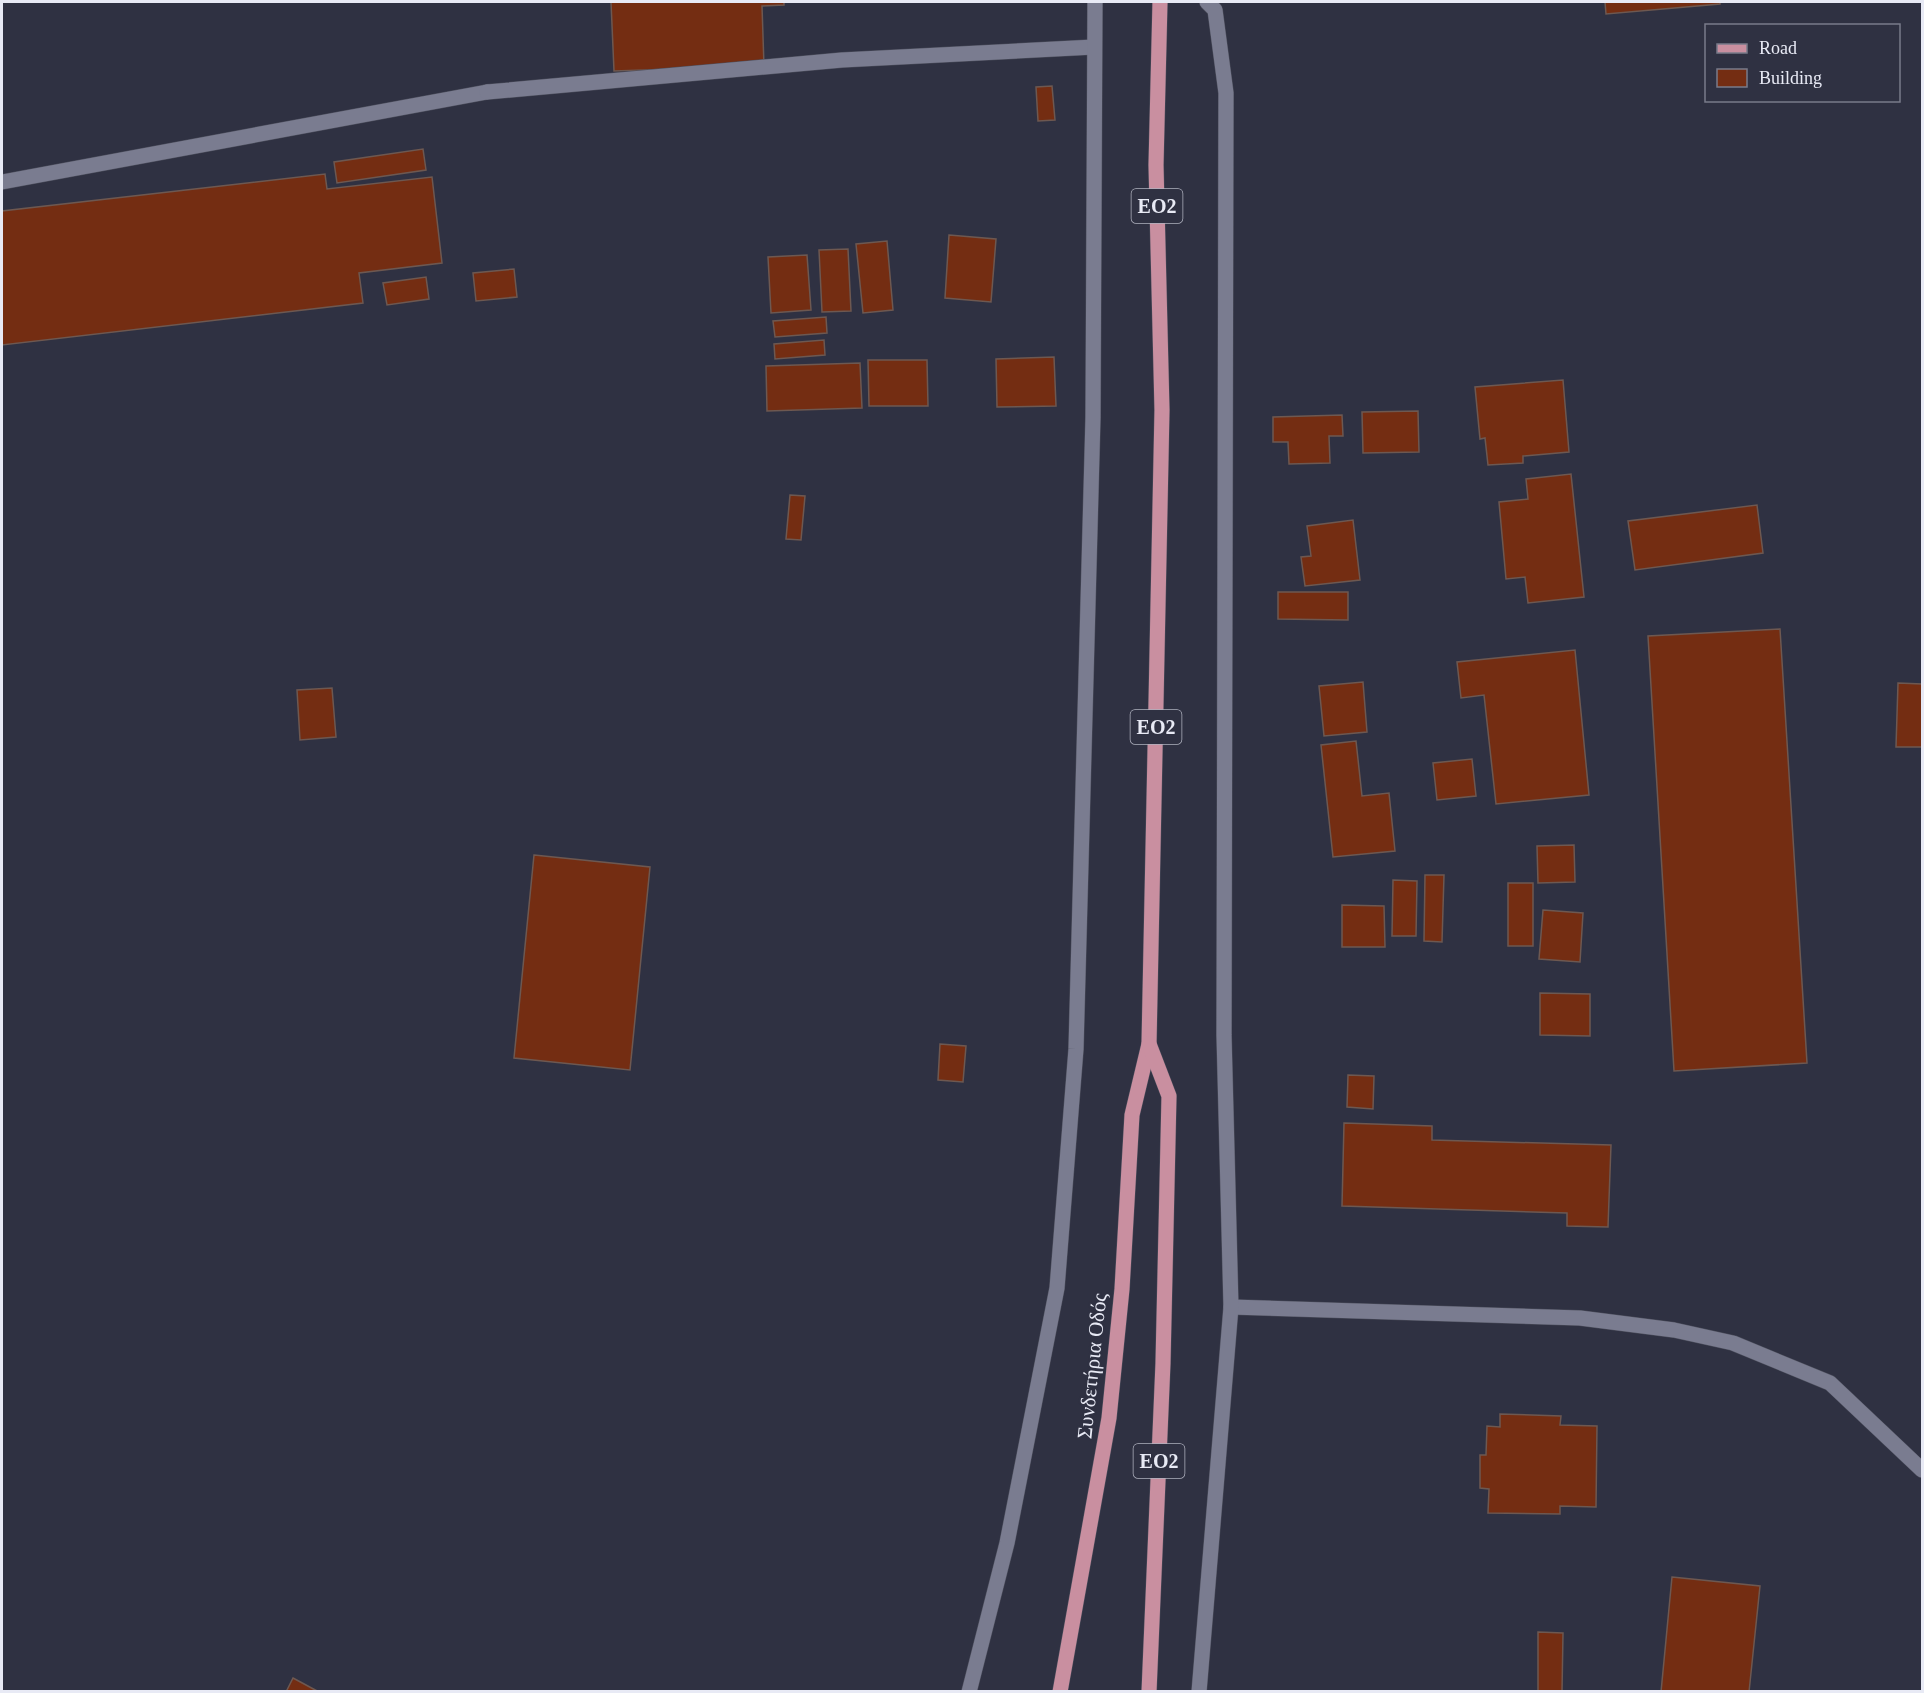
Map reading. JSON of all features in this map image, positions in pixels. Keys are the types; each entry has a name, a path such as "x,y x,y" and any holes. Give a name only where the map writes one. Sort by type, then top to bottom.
{"main road":[{"name":"ΕΟ2","path":"1149,1692 1163,1363 1169,1096 1149,1044 1162,410 1156,165 1160,2"},
{"name":"Συνδετήρια Οδός","path":"1060,1692 1109,1418 1122,1290 1132,1115 1149,1044"}],"street":[{"path":"969,1692 1007,1543 1057,1288 1076,1049 1092,417 1095,2"},
{"path":"1199,1692 1231,1307 1224,1035 1226,93 1215,10 1207,2"},
{"path":"2,182 487,92 842,60 1094,47"},
{"path":"1231,1307 1580,1318 1674,1330 1733,1343 1830,1383 1923,1470"}],"building":[{"path":"611,2 784,2 784,5 762,6 764,66 614,71"},
{"path":"1605,2 1720,2 1720,4 1606,14"},
{"path":"1052,86 1055,120 1038,121 1036,87"},
{"path":"423,149 426,170 337,183 334,162"},
{"path":"325,174 327,189 432,177 442,263 359,273 363,303 2,345 2,211"},
{"path":"949,235 996,239 991,302 945,298"},
{"path":"887,241 893,310 863,313 856,244"},
{"path":"848,249 851,311 822,312 819,250"},
{"path":"807,255 811,310 771,313 768,257"},
{"path":"514,269 517,297 476,301 473,273"},
{"path":"426,277 429,299 387,305 383,283"},
{"path":"826,317 827,333 775,337 773,321"},
{"path":"824,340 825,355 775,359 774,344"},
{"path":"1054,357 1056,406 997,407 996,359"},
{"path":"868,360 927,360 928,406 869,406"},
{"path":"860,363 862,408 767,411 766,366"},
{"path":"1563,380 1569,452 1523,456 1523,463 1488,465 1485,438 1480,439 1475,387"},
{"path":"1418,411 1419,452 1363,453 1362,412"},
{"path":"1342,415 1343,436 1329,436 1330,463 1289,464 1288,442 1273,442 1273,417"},
{"path":"1571,474 1584,597 1528,603 1525,577 1506,579 1499,502 1528,499 1526,479"},
{"path":"790,495 805,496 801,540 786,539"},
{"path":"1757,505 1763,553 1635,570 1628,521"},
{"path":"1353,520 1360,580 1305,586 1301,557 1311,556 1307,526"},
{"path":"1278,592 1348,592 1348,620 1278,619"},
{"path":"1780,629 1807,1063 1674,1071 1648,636"},
{"path":"1575,650 1589,795 1496,804 1484,695 1461,698 1457,662"},
{"path":"1363,682 1367,732 1324,736 1319,686"},
{"path":"1898,683 1922,684 1922,747 1896,747"},
{"path":"332,688 336,737 300,740 297,690"},
{"path":"1356,741 1362,796 1389,793 1395,851 1333,857 1321,745"},
{"path":"1472,759 1476,796 1437,800 1433,763"},
{"path":"1574,845 1575,882 1538,883 1537,846"},
{"path":"534,855 650,867 630,1070 514,1058"},
{"path":"1425,875 1444,875 1442,942 1424,941"},
{"path":"1393,880 1417,881 1416,936 1392,936"},
{"path":"1508,883 1533,883 1533,946 1508,946"},
{"path":"1342,905 1384,906 1385,947 1342,947"},
{"path":"1543,910 1583,913 1580,962 1539,959"},
{"path":"1540,993 1590,994 1590,1036 1540,1035"},
{"path":"940,1044 966,1046 963,1082 938,1080"},
{"path":"1348,1075 1374,1076 1373,1109 1347,1107"},
{"path":"1344,1123 1432,1126 1432,1140 1611,1145 1608,1227 1567,1226 1567,1213 1342,1206"},
{"path":"1500,1414 1561,1416 1560,1425 1597,1426 1596,1507 1560,1506 1560,1514 1488,1513 1489,1489 1480,1488 1480,1455 1486,1455 1487,1426 1500,1427"},
{"path":"1672,1577 1760,1586 1749,1692 1661,1692"},
{"path":"1538,1632 1563,1633 1562,1692 1538,1692"},
{"path":"293,1678 319,1692 286,1692"}]}
